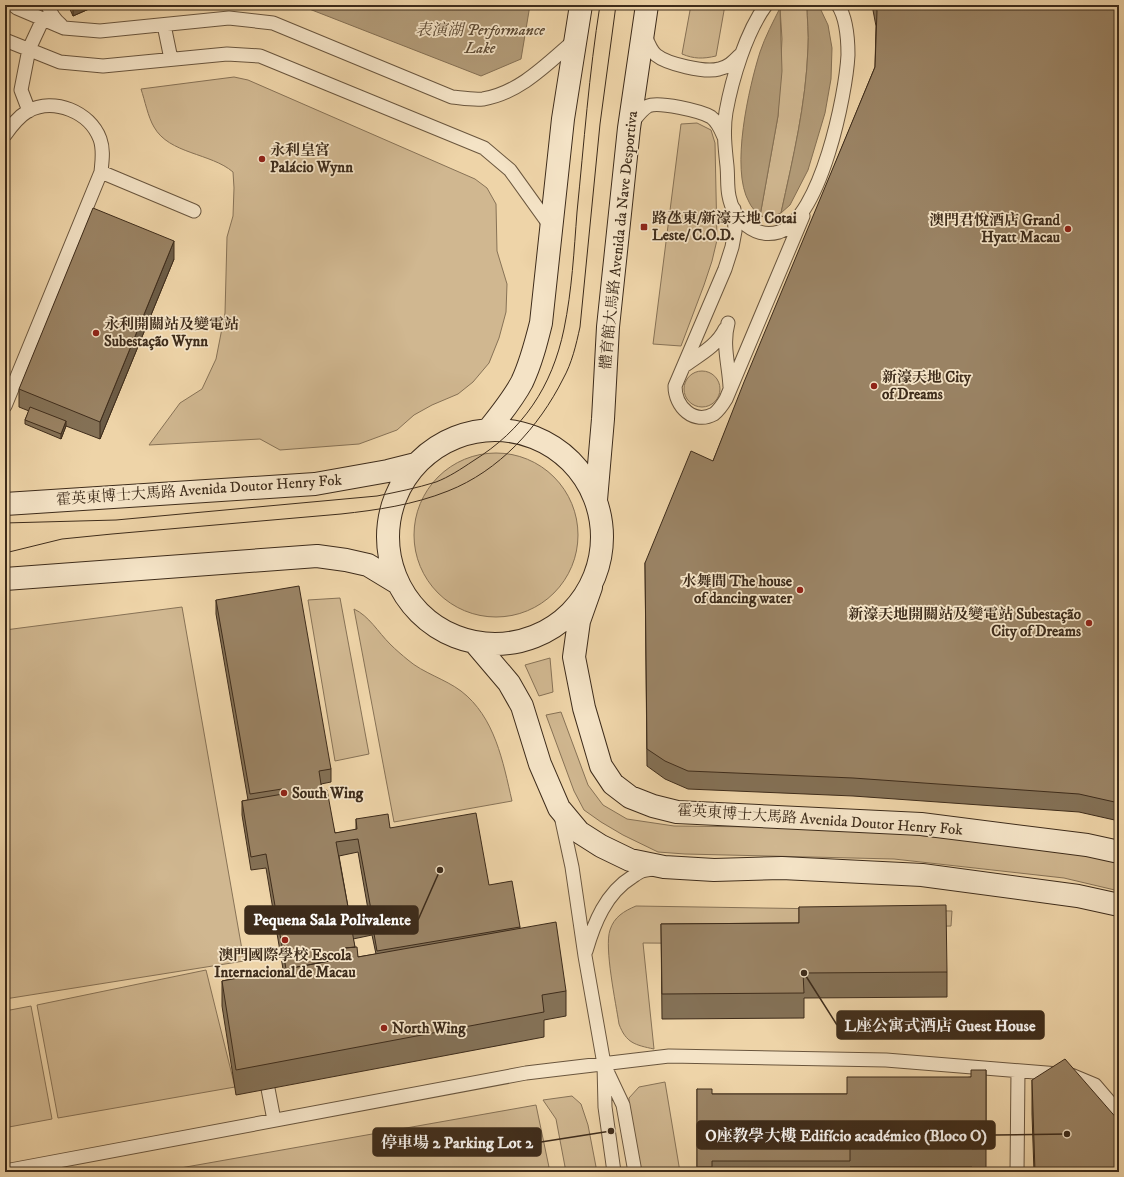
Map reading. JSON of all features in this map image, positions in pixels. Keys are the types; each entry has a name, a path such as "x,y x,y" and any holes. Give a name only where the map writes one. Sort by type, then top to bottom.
{"main road":[{"path":"488,430 503,411 521,383 534,352 541,323 563,119 581,5"},
{"name":"體育館大馬路 Avenida da Nave Desportiva","path":"596,500 604,405 608,327 629,128 647,5"},
{"path":"591,587 571,615 543,634 510,644 475,644 442,632 415,610 396,582 388,552 388,520 398,490 416,464 437,447 461,435 488,430 511,431 533,437 554,448 571,462 586,480 596,500"},
{"name":"霍英東博士大馬路 Avenida Doutor Henry Fok","path":"8,501 315,484 388,471 416,464"},
{"name":"霍英東博士大馬路 Avenida Doutor Henry Fok","path":"596,500 602,529 601,559 579,621 574,657 584,708 601,766 613,784 630,797 653,806 677,812 921,824 1088,845 1119,852"},
{"path":"5,579 317,556 368,565 396,582"},
{"path":"475,644 509,683 522,706 540,764 559,808 579,832 601,846 630,860 664,867 714,870 782,868 922,875 1078,896 1119,905"}],"lane":[{"path":"48,5 50,12 56,21 64,28"},
{"path":"766,5 743,52 731,88 726,113 724,137 729,196 736,215 747,227 762,233 779,232 793,224 803,212 811,196"},
{"path":"734,208 732,247 717,288 675,386 675,395 679,404 685,411 698,416 708,416 715,413 721,407 730,390 829,151 838,118 848,54 847,30 842,11 838,5"},
{"path":"13,6 64,28 100,31 229,18 273,23 452,97 482,99 508,92 515,88 535,74 575,40"},
{"path":"29,111 21,90 29,50 43,19"},
{"path":"164,25 171,59"},
{"path":"643,30 648,44 655,54 664,60 688,67 718,70 732,64 743,52"},
{"path":"5,40 60,62 103,66 227,54 260,56 484,148 510,170 551,227"},
{"path":"629,128 638,115 648,106 658,105 694,110 711,117 720,126 724,137"},
{"path":"5,135 15,121 29,111 45,106 62,107 78,113 91,124 100,139 103,156 101,172 5,406"},
{"path":"101,172 194,211"},
{"path":"683,367 714,344 722,335 728,323 725,333 725,344 730,377 730,390"},
{"path":"559,808 572,867 585,956 604,1064 605,1107 614,1172"},
{"path":"585,956 600,912 615,891 623,883 642,871 664,867"},
{"path":"5,1171 526,1073 669,1056 886,1060 1071,1075 1095,1085 1119,1113"},
{"path":"262,1060 274,1120"},
{"path":"604,1064 623,1105 635,1172"},
{"path":"1017,1172 1018,1071"}],"shaded area":[{"path":"691,5 725,5 716,56 699,58 682,54"},
{"path":"783,5 807,5 807,69 802,110 781,213 766,217 760,216 778,116 782,39 780,8"},
{"path":"234,77 248,80 475,179 487,188 496,204 497,251 507,284 506,312 499,338 489,363 473,382 458,394 432,405 414,415 397,430 359,444 280,450 260,439 149,445 180,403 202,389 216,359 225,313 227,237 233,216 234,188 233,172 224,166 170,143 161,136 150,119 141,89"},
{"path":"697,123 711,130 715,143 717,240 704,285 681,346 653,344 681,124"},
{"path":"706,371 715,376 719,382 719,396 715,402 706,407 698,407 689,402 685,396 684,385 689,376 695,372"},
{"path":"496,453 527,459 554,477 572,504 578,535 572,566 554,593 527,611 496,617 465,611 438,593 420,566 414,535 420,504 438,477 465,459"},
{"path":"340,598 369,754 335,761 308,600"},
{"path":"182,607 244,961 5,999 5,630"},
{"path":"354,609 369,620 390,644 414,665 455,687 473,702 490,727 496,741 512,801 394,822"},
{"path":"550,658 553,692 539,696 525,665"},
{"path":"561,712 588,785 603,805 627,819 674,826 849,828 1068,851 1119,862 1119,891 1064,878 894,859 658,852 623,835 584,810 574,791 546,715"},
{"path":"636,906 952,911 951,926 789,929 789,944 643,943 654,1049 632,1042 622,1030 619,1024 609,962 608,949 612,925 620,915"},
{"path":"206,970 235,1087 58,1118 37,1005"},
{"path":"31,1006 52,1119 9,1127 5,1107 5,1011"},
{"path":"665,1082 680,1172 640,1172 629,1110 629,1098 639,1087"},
{"path":"572,1096 581,1104 588,1125 597,1172 566,1172 556,1119 543,1100"},
{"path":"536,1105 550,1172 170,1172 169,1170"}],"water":[{"name":"表演湖 Performance Lake","path":"299,5 530,5 521,59 481,76"},
{"path":"807,5 816,5 820,8 828,25 832,48 831,79 825,113 808,170 790,205 781,213 805,90 808,43"},
{"path":"780,8 782,71 778,116 760,216 750,204 744,188 741,170 743,128 751,86 760,52"}],"building":[{"name":"新濠天地 City of Dreams","path":"876,5 1115,5 1119,9 1119,803 1079,794 853,778 688,771 665,761 647,749 645,563 691,451 713,461 744,382 875,67"},
{"name":"永利開關站及變電站 Subestação Wynn","path":"93,208 174,241 100,422 19,389"},
{"path":"30,407 66,421 61,434 25,420"},
{"path":"299,586 331,769 319,771 322,791 327,790 335,833 357,829 356,819 388,814 390,828 476,813 489,885 512,881 520,927 377,951 372,922 351,925 355,947 345,948 345,958 286,969 266,854 251,857 242,801 283,794 282,789 250,794 216,600","holes":["358,839 372,915 350,918 336,842"]},
{"path":"946,905 947,972 803,973 804,993 662,994 661,924 799,923 799,907"},
{"name":"North Wing","path":"556,922 566,991 542,995 544,1012 236,1070 222,981 346,958 345,948 357,947 358,957"},
{"path":"1065,1059 1119,1121 1119,1172 1035,1172 1032,1080"},
{"path":"971,1070 986,1070 986,1148 972,1149 972,1142 850,1142 850,1161 712,1161 712,1167 697,1167 697,1089 712,1089 712,1094 847,1094 847,1077 971,1077"}],"tram line":[{"path":"5,523 116,520 377,496 414,488 441,480 455,473 491,449 521,421 533,405 552,370 559,350 567,314 571,285 587,108 600,5"},
{"path":"5,553 62,539 341,514 395,506 435,496 467,482 484,472 516,446 542,414 566,373 580,327 600,124 616,5"}],"place":[{"name":"永利皇宮 Palácio Wynn","path":"262,159"},
{"name":"路氹東/新濠天地 Cotai Leste/ C.O.D.","path":"644,227"},
{"name":"澳門君悅酒店 Grand Hyatt Macau","path":"1068,229"},
{"name":"永利開關站及變電站 Subestação Wynn","path":"96,333"},
{"name":"新濠天地 City of Dreams","path":"874,386"},
{"name":"水舞間 The house of dancing water","path":"800,590"},
{"name":"新濠天地開關站及變電站 Subestação City of Dreams","path":"1089,623"},
{"name":"South Wing","path":"284,793"},
{"name":"Pequena Sala Polivalente","path":"440,870"},
{"name":"澳門國際學校 Escola Internacional de Macau","path":"285,940"},
{"name":"L座公寓式酒店 Guest House","path":"804,973"},
{"name":"North Wing","path":"384,1028"},
{"name":"停車場 2 Parking Lot 2","path":"611,1131"},
{"name":"O座教學大樓 Edifício académico (Bloco O)","path":"1067,1134"}]}
